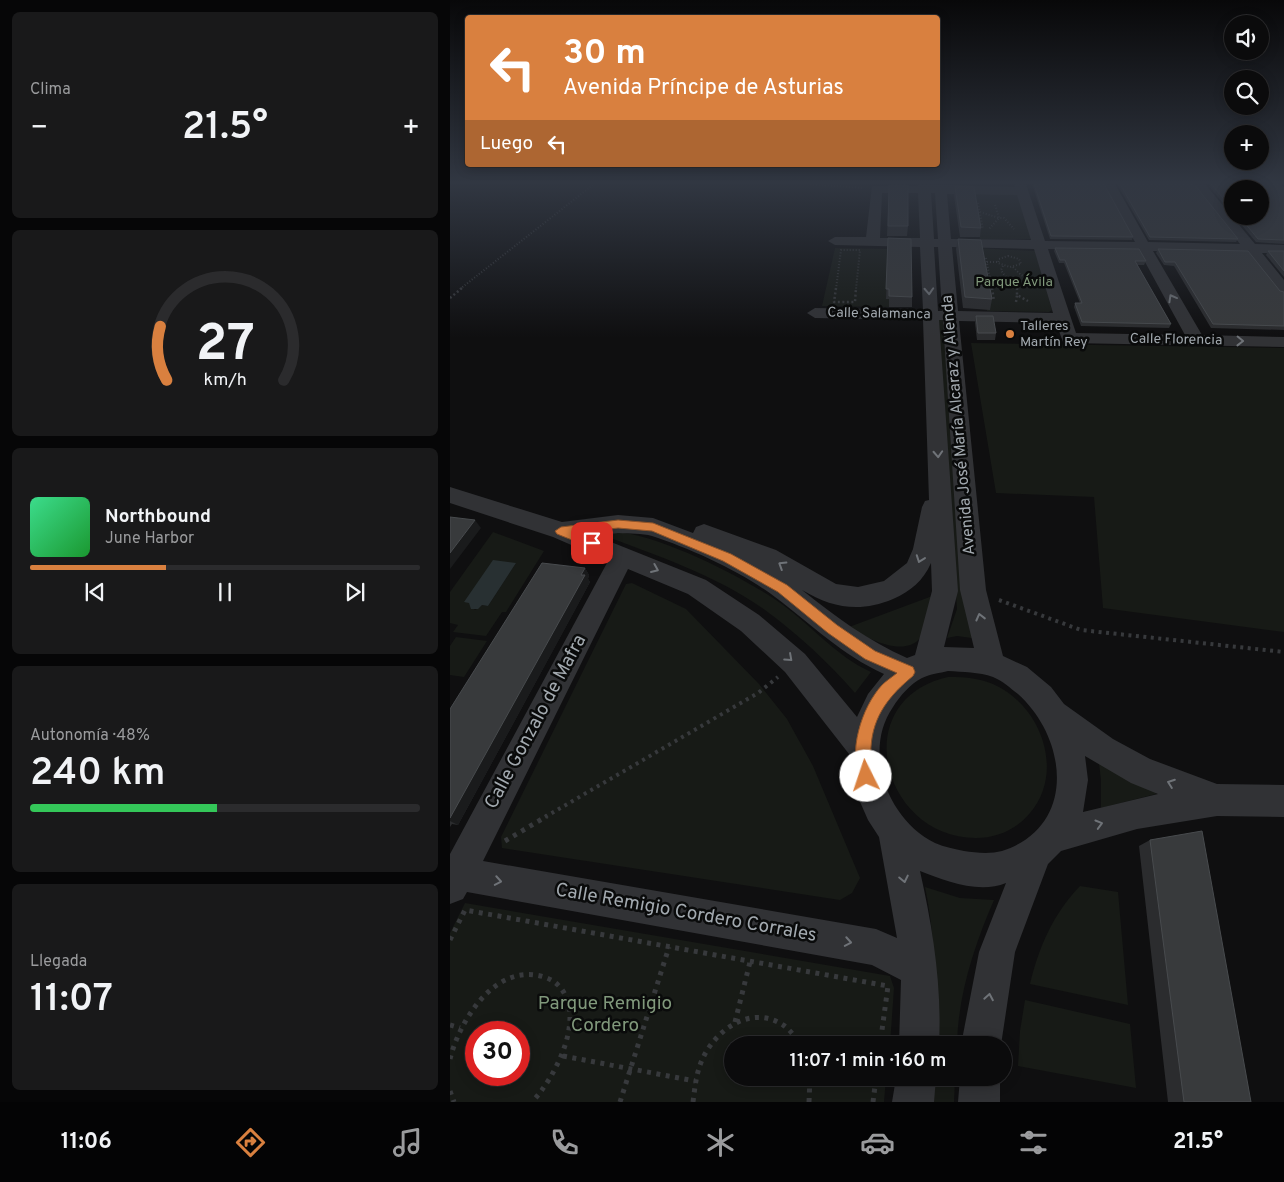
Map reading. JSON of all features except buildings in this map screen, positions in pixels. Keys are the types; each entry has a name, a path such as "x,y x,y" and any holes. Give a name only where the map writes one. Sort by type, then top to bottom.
{"street":[{"path":"873,235 873,242"},
{"name":"Avenida José María Alcaraz y Alenda","path":"934,235 936,243"},
{"name":"Avenida José María Alcaraz y Alenda","path":"937,235 941,315 973,590 992,664"},
{"path":"1037,235 1063,318"},
{"path":"1138,235 1196,340"},
{"path":"1241,235 1284,290"},
{"path":"835,241 1284,249"},
{"name":"Calle Salamanca","path":"815,313 1063,318"},
{"name":"Avenida José María Alcaraz y Alenda","path":"918,667 945,591 939,478 941,315"},
{"name":"Calle Florencia","path":"1063,318 1069,338 1284,342"},
{"name":"Avenida José María Alcaraz y Alenda","path":"561,531 618,524 691,529 742,545 770,558 826,593 850,598 883,594 904,583 920,564 939,478"},
{"path":"450,495 561,531 697,587 750,624 795,663 864,746"},
{"path":"653,527 735,562 783,589 832,629 870,655 918,667"},
{"name":"Calle Gonzalo de Mafra","path":"452,878 623,556"},
{"path":"920,1036 918,969 911,908 894,831 873,797 866,776 864,746 870,716 886,690 918,667 948,659 963,659 992,664 1016,675 1038,692 1055,714 1070,746 1074,783 1064,818 1044,845 997,952 983,1036"},
{"path":"1055,714 1102,750 1142,772 1216,800"},
{"path":"894,831 925,856 963,869 1002,868 1044,845 1137,813 1216,800 1284,801"},
{"name":"Calle Remigio Cordero Corrales","path":"452,878 876,947 918,969"},
{"path":"913,1102 915,1086"},
{"path":"979,1102 980,1086"}],"path":[{"path":"450,298 483,269 529,235"},
{"path":"841,250 860,250 856,302 834,302 841,250"},
{"path":"985,256 996,309"},
{"path":"987,262 998,262 1003,266 1014,267 1020,266 1021,262 1016,258 1008,256 1001,258 998,262"},
{"path":"1003,266 1001,270 1004,276 1017,284 1030,280"},
{"path":"1017,284 1018,295"},
{"path":"973,590 1081,630 1284,652"},
{"path":"496,847 758,693 795,663"},
{"path":"450,940 465,910 888,986 881,1036"},
{"path":"620,1102 669,947"},
{"path":"735,1022 750,962"},
{"path":"450,1059 460,1028 474,1006 492,989 510,978 528,974 545,976 559,987 568,1004 570,1027 563,1056 553,1076 532,1102"},
{"path":"692,1102 695,1081 708,1048 723,1030 735,1022 758,1015 776,1019 792,1030 796,1036"},
{"path":"450,1025 460,1028"},
{"path":"563,1056 695,1081"},
{"path":"809,1102 810,1086"},
{"path":"873,1102 875,1086"},
{"path":"450,1091 454,1102"}],"green space":[{"path":"979,235 1031,235 1032,239 980,240"},
{"path":"835,248 891,249 887,261 890,261 887,270 886,299 889,299 889,307 822,306"},
{"name":"Parque Ávila","path":"976,248 1035,251 1052,310 1049,312 987,311"},
{"path":"938,319 944,319 979,639 957,636 947,638 957,609"},
{"path":"971,343 1284,348 1284,632 1103,608 1094,497 996,493"},
{"path":"493,532 544,551 506,612 502,612 486,636 453,632 458,625 450,623 450,592","holes":["516,563 488,606 482,605 475,610 469,603"]},
{"path":"616,532 634,535 678,549 748,583 783,605 847,658 871,672 855,693 813,649 765,610 706,576 600,534"},
{"path":"632,583 686,609 759,684 787,719 813,766 860,878 852,893 840,900 502,848 501,837 626,584"},
{"path":"935,595 924,633 917,641 908,646 898,647 877,642 849,627"},
{"path":"456,637 487,641 464,677 450,675 450,646"},
{"path":"948,677 981,680 999,687 1027,711 1037,727 1044,744 1047,762 1046,780 1040,797 1025,819 1013,828 999,834 976,838 944,832 918,816 899,793 888,766 887,738 896,712 916,691"},
{"path":"1098,755 1155,791 1156,794 1101,808 1101,780"},
{"path":"1080,886 1118,892 1128,1005 1030,984 1048,932 1062,908"},
{"path":"925,887 960,898 994,900 968,971 960,1008 957,1036 933,1036 934,966 929,907"},
{"name":"Parque Remigio Cordero","path":"465,903 890,976 894,988 891,1036 724,1036 724,1086 885,1086 884,1102 450,1102 450,933"},
{"path":"1025,1000 1130,1024 1136,1088 1018,1066 1020,1031"},
{"path":"930,1086 955,1086 954,1102 929,1102"}],"shaded area":[{"path":"493,560 516,563 488,606 482,605 478,609 471,609 469,603 464,602"}],"place":[{"name":"Talleres Martín Rey","path":"1010,334"}],"route":[{"path":"592,543 561,531 618,524 653,527 727,557 783,589 832,629 870,655 908,672 886,690 870,716 864,746 866,776"}]}
